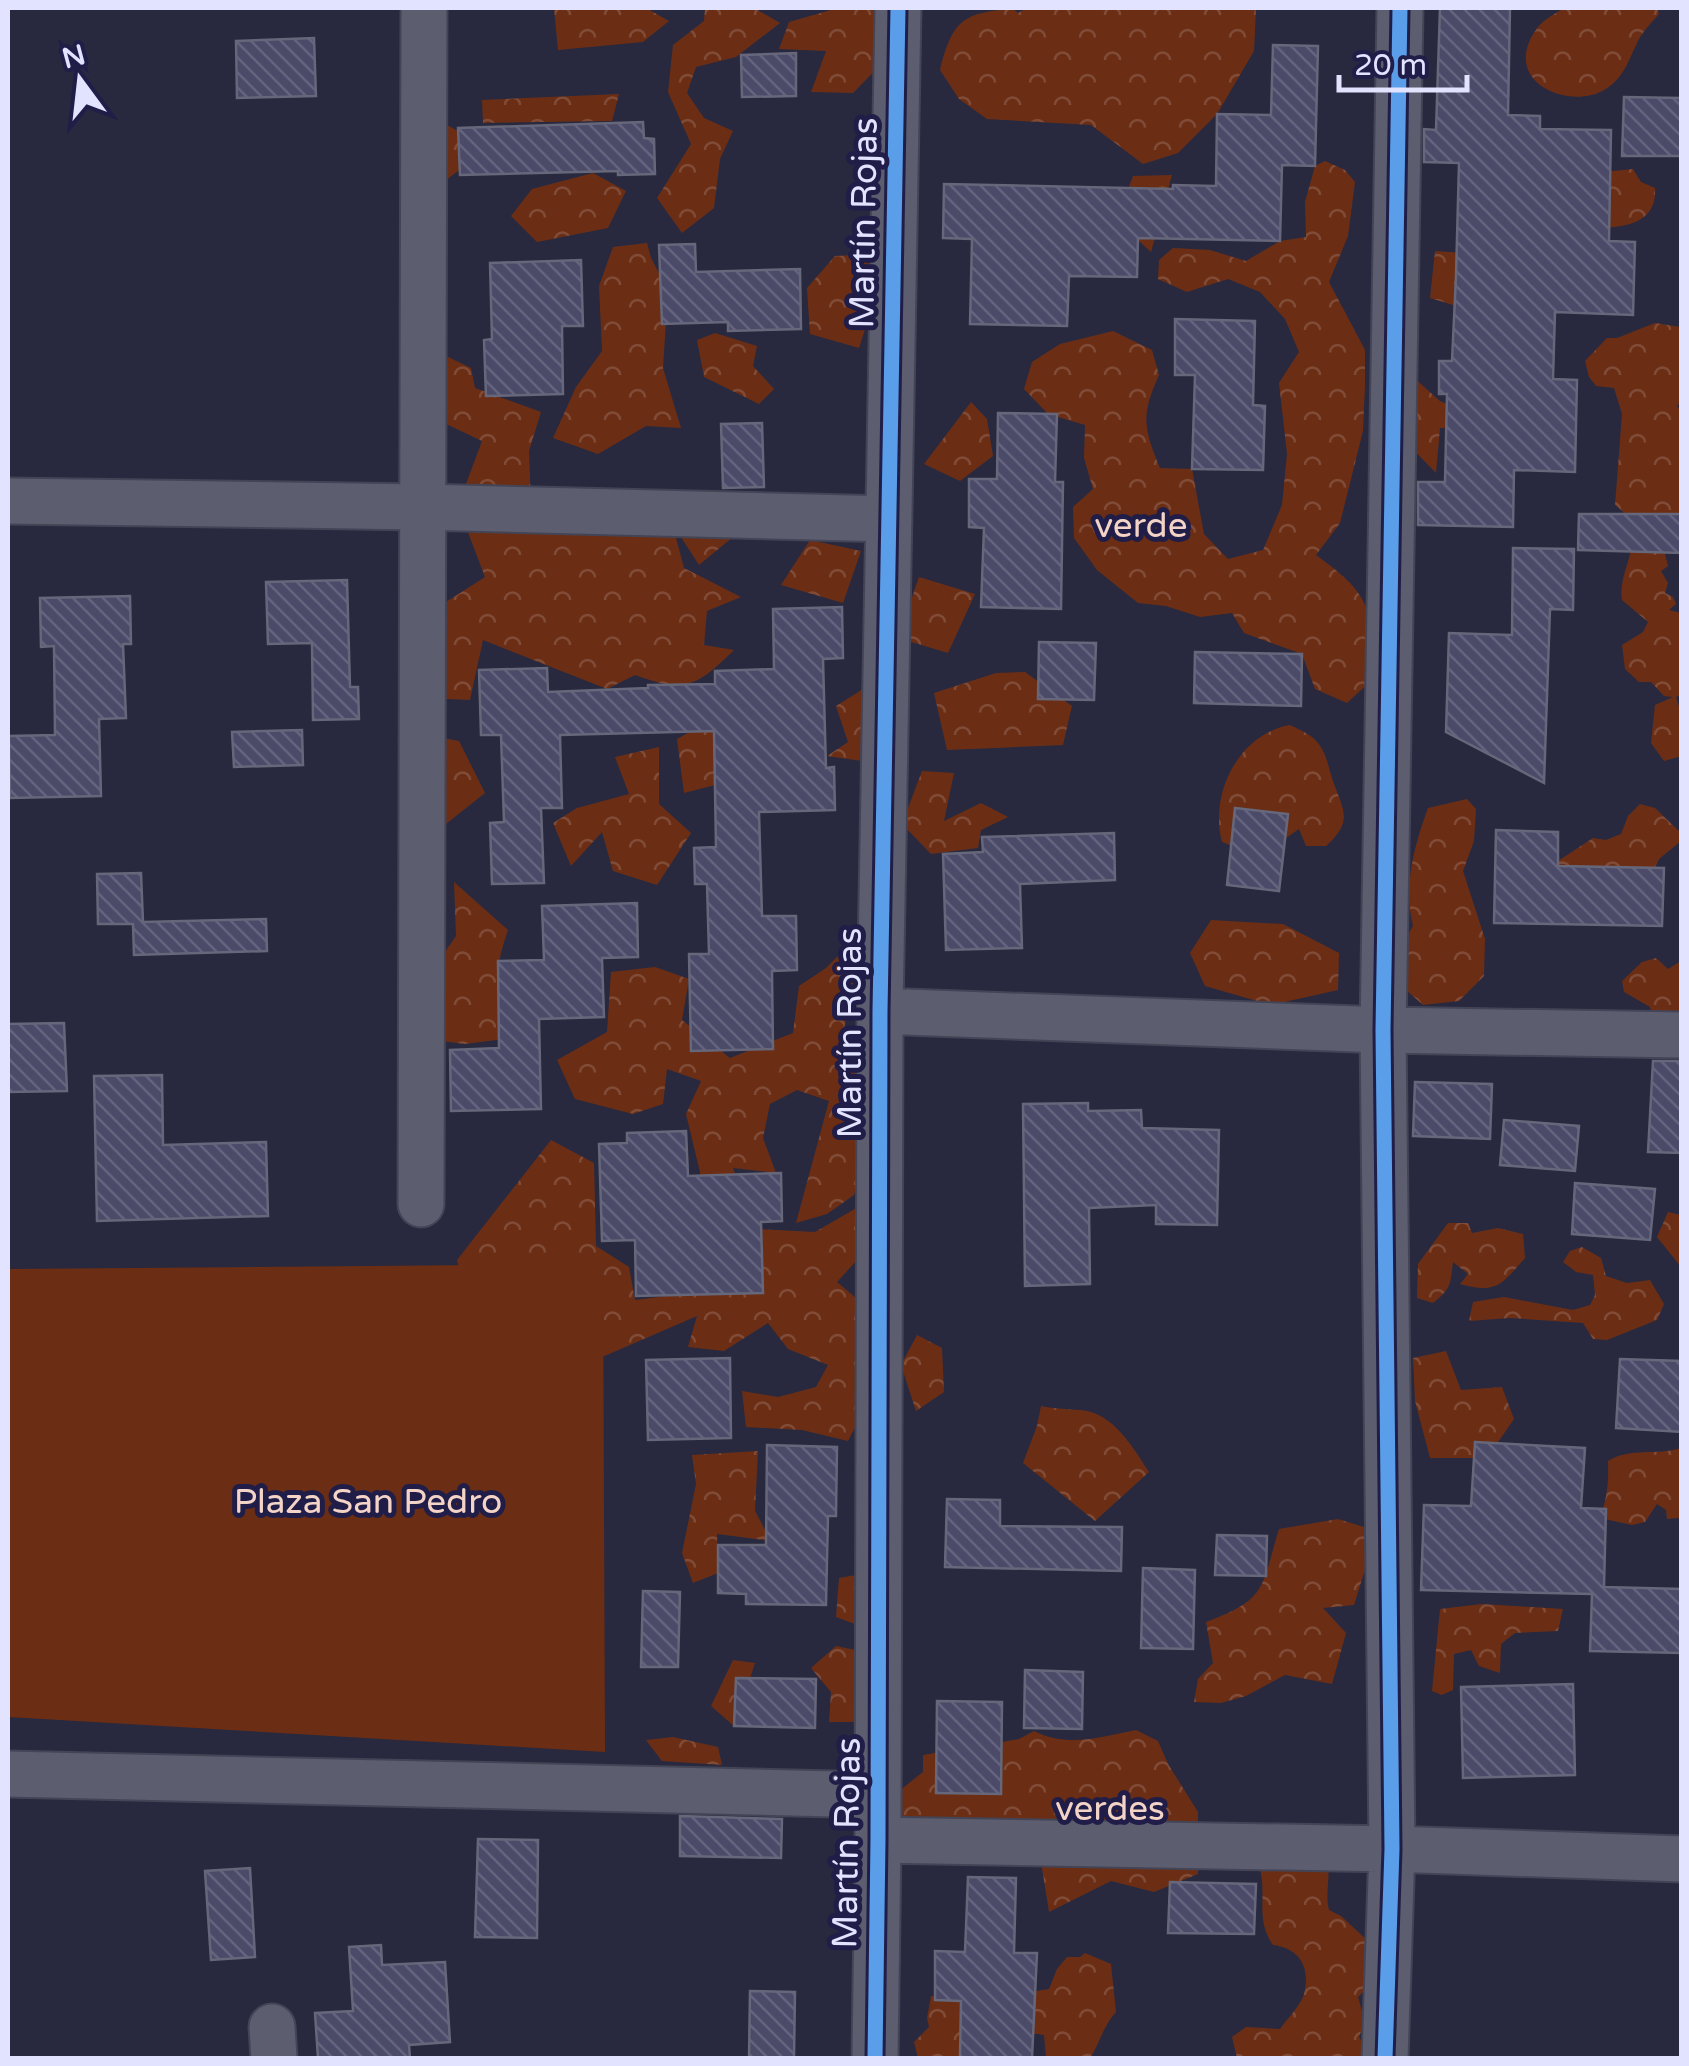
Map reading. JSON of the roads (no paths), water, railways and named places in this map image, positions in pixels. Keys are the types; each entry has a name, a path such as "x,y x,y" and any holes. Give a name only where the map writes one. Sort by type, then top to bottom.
{"street":[{"path":"421,1204 424,8"},
{"name":"Martín Rojas","path":"875,2058 880,1011 898,8"},
{"path":"1385,2058 1392,1849 1384,1030 1400,8"},
{"path":"8,500 421,506 889,520"},
{"path":"880,1011 1384,1030 1682,1035"},
{"path":"8,1774 878,1795"},
{"path":"878,1840 1392,1849 1682,1859"}],"park label":[{"name":"verde","path":"1141,526"},
{"name":"Plaza San Pedro","path":"368,1502"},
{"name":"verdes","path":"1110,1809"}]}
